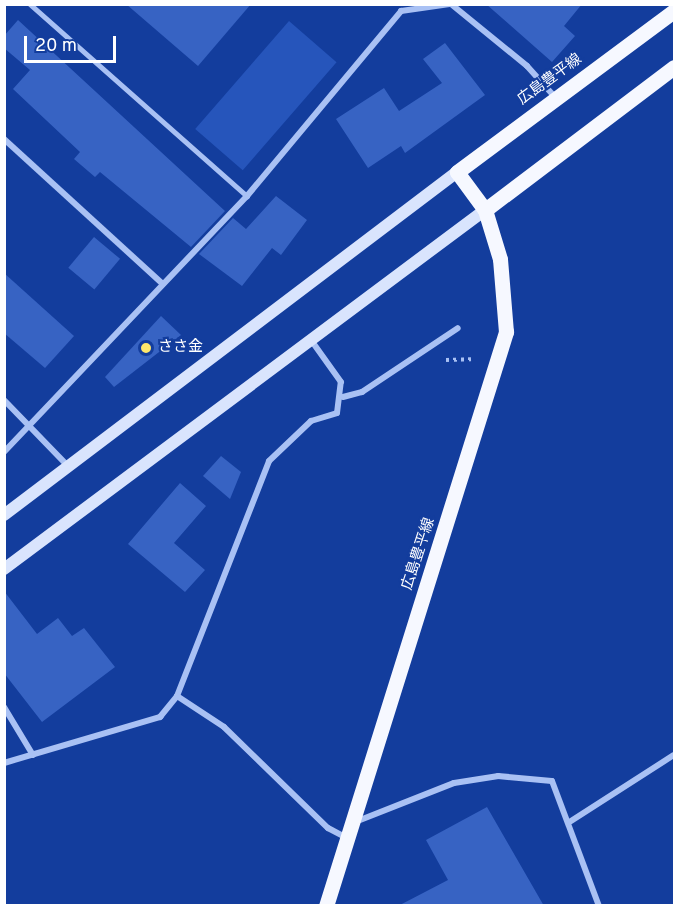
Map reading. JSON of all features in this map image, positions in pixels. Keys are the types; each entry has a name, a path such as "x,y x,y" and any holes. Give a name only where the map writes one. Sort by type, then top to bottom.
{"main road":[{"name":"広島豊平線","path":"326,906 506,332 507,297 485,210 457,172 675,11"},
{"path":"485,210 675,67"}],"street":[{"path":"4,452 247,196 401,11 451,4 527,66 556,97"},
{"path":"4,139 163,284"},
{"path":"4,515 457,172"},
{"path":"4,569 485,210"},
{"path":"343,397 362,392 458,328"},
{"path":"4,763 160,717 177,696 269,461 311,421 337,413 343,397 341,382 310,339"},
{"path":"4,400 31,425 68,466"},
{"path":"177,696 224,727 328,828 350,831 454,783 498,776 552,781 571,821 599,906"},
{"path":"4,707 33,755"},
{"path":"571,821 675,755"}],"lane":[{"path":"30,4 247,196"}],"shaded area":[{"path":"289,21 337,62 243,170 195,129"}],"building":[{"path":"126,4 251,4 198,66"},
{"path":"486,4 582,4 564,26 575,36 552,62"},
{"path":"18,20 225,211 191,247 100,172 95,177 74,159 80,152 13,89 30,70 4,48 4,36"},
{"path":"445,43 485,95 405,153 401,146 368,168 336,119 384,88 399,111 442,83 423,59"},
{"path":"276,196 307,220 281,255 272,248 242,286 199,254 233,218 246,229"},
{"path":"94,237 120,259 94,289 68,268"},
{"path":"4,273 74,336 45,368 4,333"},
{"path":"161,316 181,335 114,387 105,377"},
{"path":"221,456 241,472 230,499 203,476"},
{"path":"180,483 206,506 174,543 205,570 185,592 128,544"},
{"path":"4,591 37,634 58,618 72,636 84,628 115,667 42,722 4,673"},
{"path":"487,807 544,906 398,906 448,880 426,840"}],"place":[{"name":"ささ金","path":"146,348"}]}
